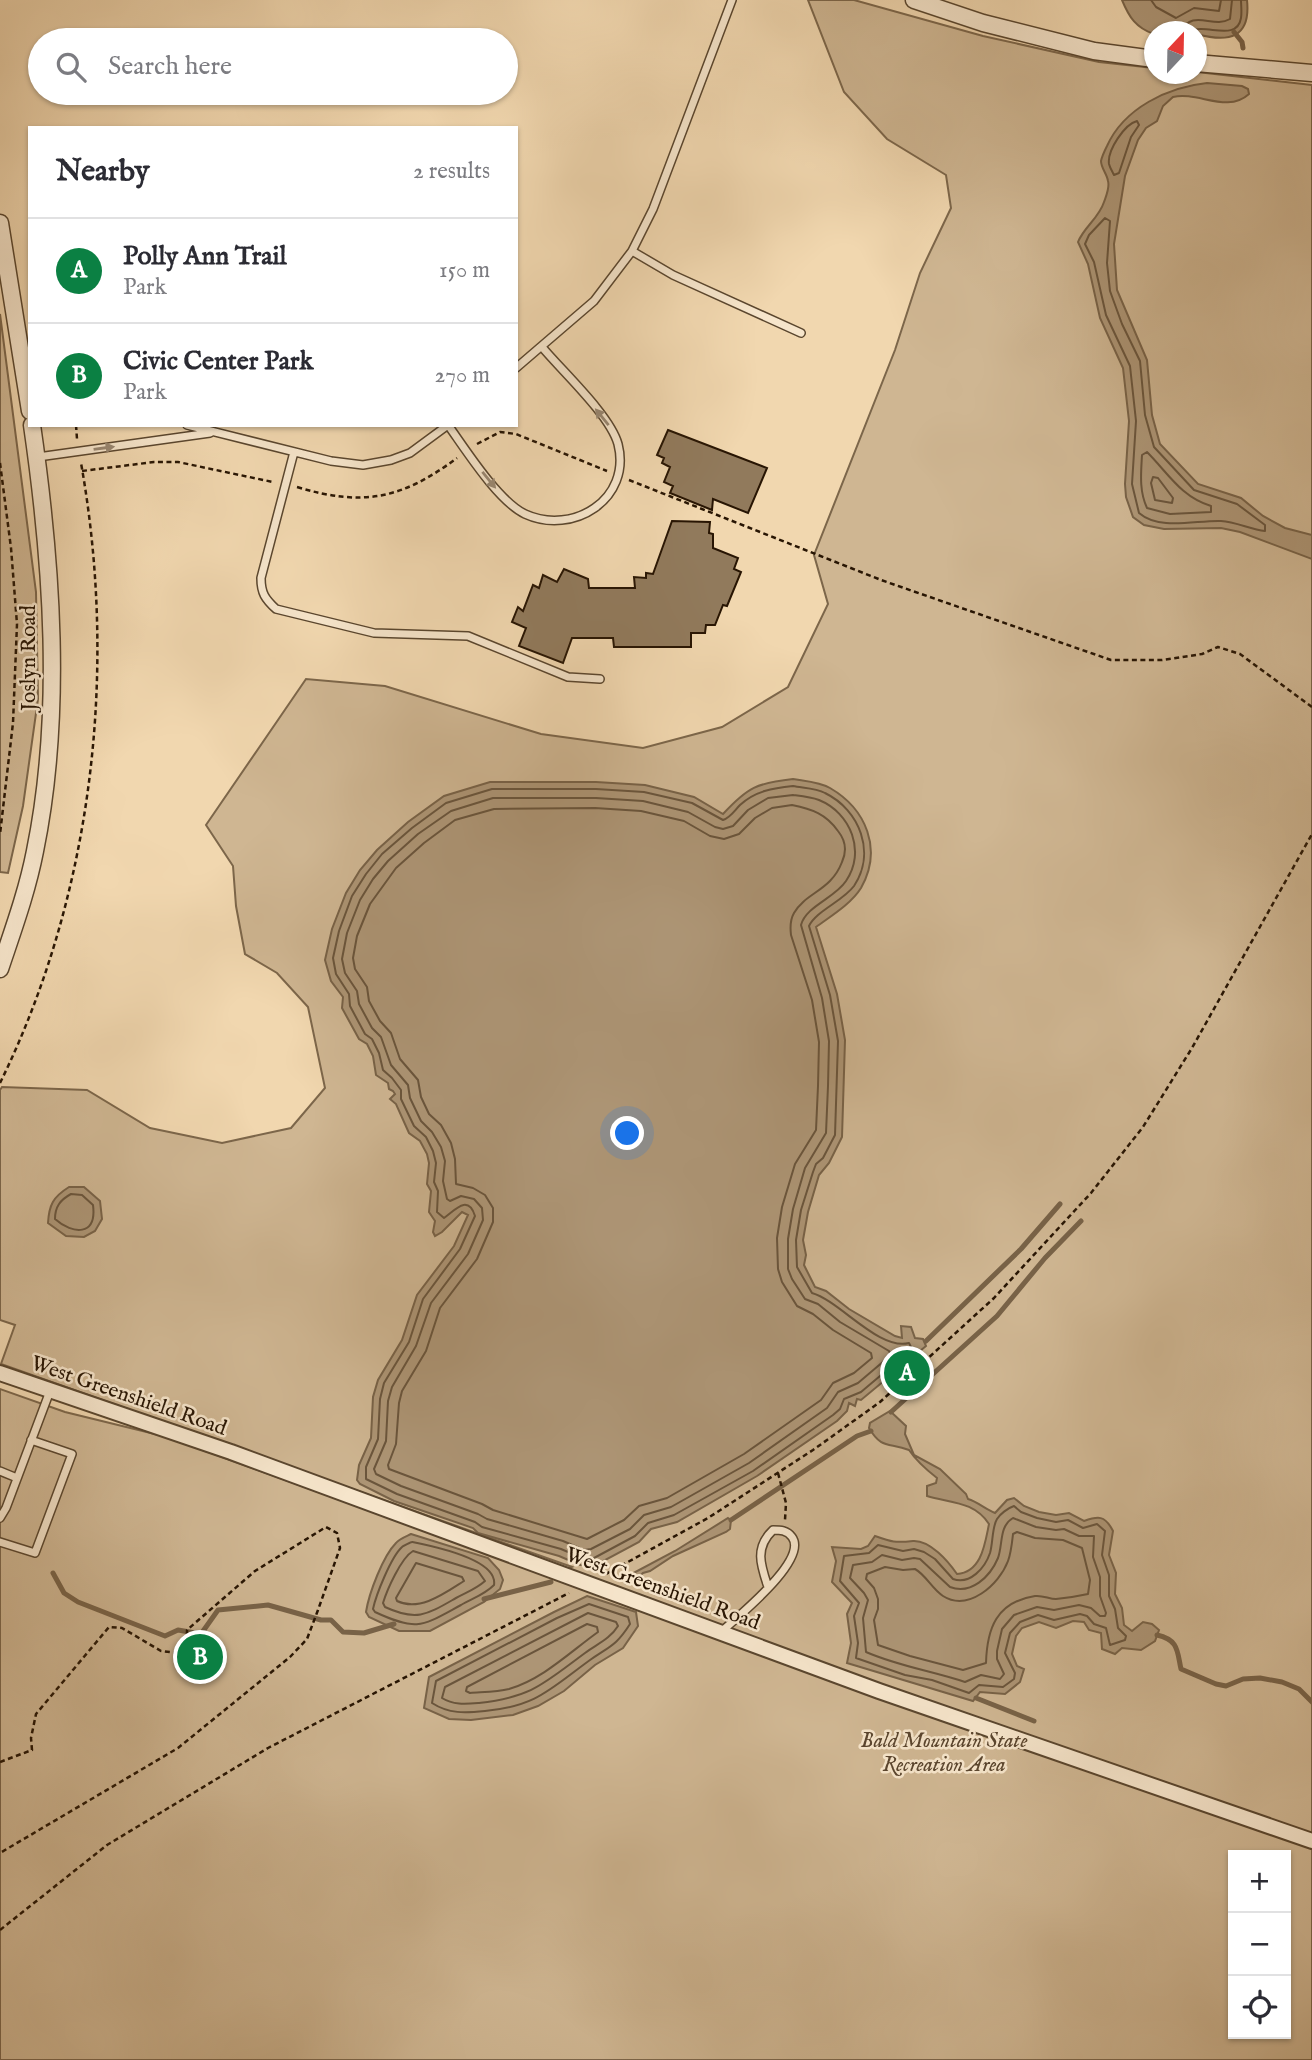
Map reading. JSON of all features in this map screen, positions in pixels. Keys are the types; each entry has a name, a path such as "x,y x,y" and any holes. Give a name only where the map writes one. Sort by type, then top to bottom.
{"street":[{"path":"915,0 982,23 1094,51 1144,58"},
{"path":"1207,64 1312,73"},
{"path":"0,223 28,398"},
{"name":"Joslyn Road","path":"0,969 19,913 35,849 51,709 53,634 32,427"},
{"name":"West Greenshield Road","path":"0,1373 231,1452 879,1691 1312,1841"}],"lane":[{"path":"518,366 594,301 632,251 658,197 732,0"},
{"path":"632,251 673,275 801,333"},
{"path":"450,427 499,492 525,514 560,521 592,512 604,501 612,488 620,459 618,443 610,427 542,347"},
{"path":"194,427 343,464 382,463 410,453 445,427"},
{"path":"37,457 214,433"},
{"path":"294,452 261,578 261,590 266,600 276,609 374,633 468,636 568,677 600,678"},
{"path":"0,1518 50,1391"},
{"path":"0,1542 35,1553 72,1454 31,1440"},
{"path":"0,1472 17,1478"},
{"path":"721,1632 768,1587 795,1555 796,1545 792,1536 783,1530 773,1530 760,1552 760,1564 768,1587"}],"path":[{"path":"0,1083 34,1006 57,932 78,848 88,784 97,693 97,607 76,427"},
{"path":"476,444 493,434 512,433 606,471"},
{"path":"298,487 332,496 378,496 413,487 456,459"},
{"path":"82,471 155,462 178,462 274,482"},
{"path":"0,463 18,624 13,723 0,834"},
{"path":"627,479 881,580 1111,660 1162,660 1202,654 1218,648 1240,654 1312,707"},
{"path":"0,1930 107,1845 268,1748 590,1583 708,1518 880,1402 994,1298 1091,1193 1143,1127 1192,1048 1312,834"},
{"path":"778,1473 786,1503 783,1530"},
{"path":"0,1762 32,1750 31,1738 36,1714 109,1627 122,1628 161,1651 178,1653 187,1640 187,1630 255,1571 326,1527 337,1532 340,1548 318,1610 307,1639 290,1657 178,1748 0,1853"}],"green space":[{"name":"Bald Mountain State Recreation Area","path":"808,0 854,0 983,36 1099,62 1144,67 1144,84 1207,84 1207,73 1312,85 1312,2060 0,2060 0,1389 65,1412 167,1437 552,1577 572,1567 1,1364 15,1325 0,1320 0,1090 2,1087 87,1090 150,1128 222,1143 291,1128 325,1088 308,1007 277,973 245,954 236,906 233,866 206,825 306,679 385,686 541,734 643,748 722,727 788,687 828,604 814,555 895,350 920,273 951,208 946,175 887,139 844,92"},
{"path":"0,314 36,592 38,699 23,806 8,873 0,872"}],"water":[{"path":"1122,0 1247,0 1245,23 1241,30 1236,35 1219,38 1207,37 1207,21 1144,21 1144,30 1127,12"},
{"path":"1207,83 1242,86 1248,89 1249,94 1231,102 1173,97 1163,106 1157,121 1146,128 1138,140 1125,176 1114,244 1117,290 1147,360 1152,415 1160,444 1198,484 1241,498 1263,516 1285,528 1312,535 1312,559 1240,532 1221,528 1164,529 1144,525 1133,517 1126,497 1129,421 1123,368 1100,318 1088,264 1078,242 1099,213 1107,195 1108,184 1101,161 1115,133 1136,110 1163,95"},
{"path":"793,779 822,784 843,797 861,819 870,845 870,859 861,888 846,904 816,927 837,994 845,1040 842,1137 829,1163 819,1175 808,1212 803,1240 806,1255 804,1265 815,1287 826,1291 849,1309 895,1336 902,1338 901,1326 911,1327 915,1338 923,1339 926,1346 861,1400 857,1399 855,1406 849,1403 847,1411 837,1421 757,1476 677,1522 651,1529 639,1542 596,1565 580,1565 559,1556 478,1533 473,1528 394,1501 360,1484 357,1480 359,1465 371,1438 373,1397 378,1380 402,1340 417,1295 454,1246 468,1215 462,1212 435,1236 435,1221 429,1212 431,1191 427,1184 427,1154 420,1141 409,1133 396,1104 390,1099 395,1094 389,1089 388,1083 376,1075 373,1056 367,1044 359,1039 342,1008 343,997 331,981 325,960 332,929 346,893 360,870 377,850 408,822 444,796 490,782 645,785 694,797 723,814 754,788 770,782"},
{"path":"69,1187 84,1187 100,1201 102,1219 95,1231 84,1237 66,1236 48,1223 53,1202"},
{"path":"890,1411 906,1426 905,1434 914,1455 940,1469 968,1499 991,1511 995,1513 1007,1500 1014,1498 1039,1512 1056,1515 1069,1513 1084,1521 1104,1519 1113,1531 1109,1555 1116,1573 1115,1594 1122,1608 1124,1625 1132,1631 1143,1622 1152,1624 1159,1630 1155,1641 1141,1650 1122,1648 1115,1654 1102,1649 1101,1633 1089,1630 1084,1622 1073,1621 1056,1628 1039,1622 1022,1628 1016,1636 1012,1654 1017,1666 1024,1669 1020,1682 1005,1694 980,1692 973,1701 847,1663 851,1643 847,1614 852,1603 832,1582 836,1561 832,1547 861,1549 868,1546 875,1536 894,1541 919,1542 938,1552 957,1574 972,1568 977,1562 984,1548 989,1524 983,1516 969,1507 927,1496 927,1486 936,1483 937,1478 922,1465 909,1450 882,1443 869,1428 870,1423"},
{"path":"728,1518 731,1520 730,1529 726,1532 673,1556 643,1573 635,1581 626,1577 675,1551"},
{"path":"411,1534 488,1558 499,1570 503,1580 500,1589 484,1602 430,1631 399,1631 369,1617 366,1612 368,1604 382,1566 397,1542"},
{"path":"587,1596 636,1612 638,1626 623,1648 595,1665 564,1691 538,1706 513,1715 471,1720 449,1719 424,1708 429,1677"}],"building":[{"path":"668,430 767,468 748,513 713,499 712,510 670,493 673,486 664,482 670,467 662,463 664,458 657,455"},
{"path":"672,521 710,522 709,533 713,534 713,548 738,558 734,569 741,572 727,606 723,605 715,625 706,625 705,633 691,633 691,647 614,647 613,638 572,638 563,663 519,646 526,628 512,622 518,607 523,611 533,585 539,588 543,575 557,582 564,569 588,579 589,588 635,588 634,577 646,578 646,573 653,574"}],"waterway":[{"path":"1234,32 1243,48"},
{"path":"926,1341 1021,1249 1060,1204"},
{"path":"891,1412 997,1316 1045,1258 1081,1221"},
{"path":"731,1520 857,1436 871,1431"},
{"path":"53,1573 64,1593 78,1602 165,1636 178,1630 201,1634 218,1610 268,1605 321,1620 331,1620 343,1632 364,1633 394,1624"},
{"path":"626,1582 629,1579"},
{"path":"484,1599 551,1582"},
{"path":"1157,1635 1173,1643 1181,1669 1226,1686 1243,1679 1260,1678 1282,1682 1299,1689 1312,1702"},
{"path":"976,1698 1034,1721"}],"place":[{"name":"Polly Ann Trail","path":"907,1373"},
{"name":"Civic Center Park","path":"200,1657"}]}
